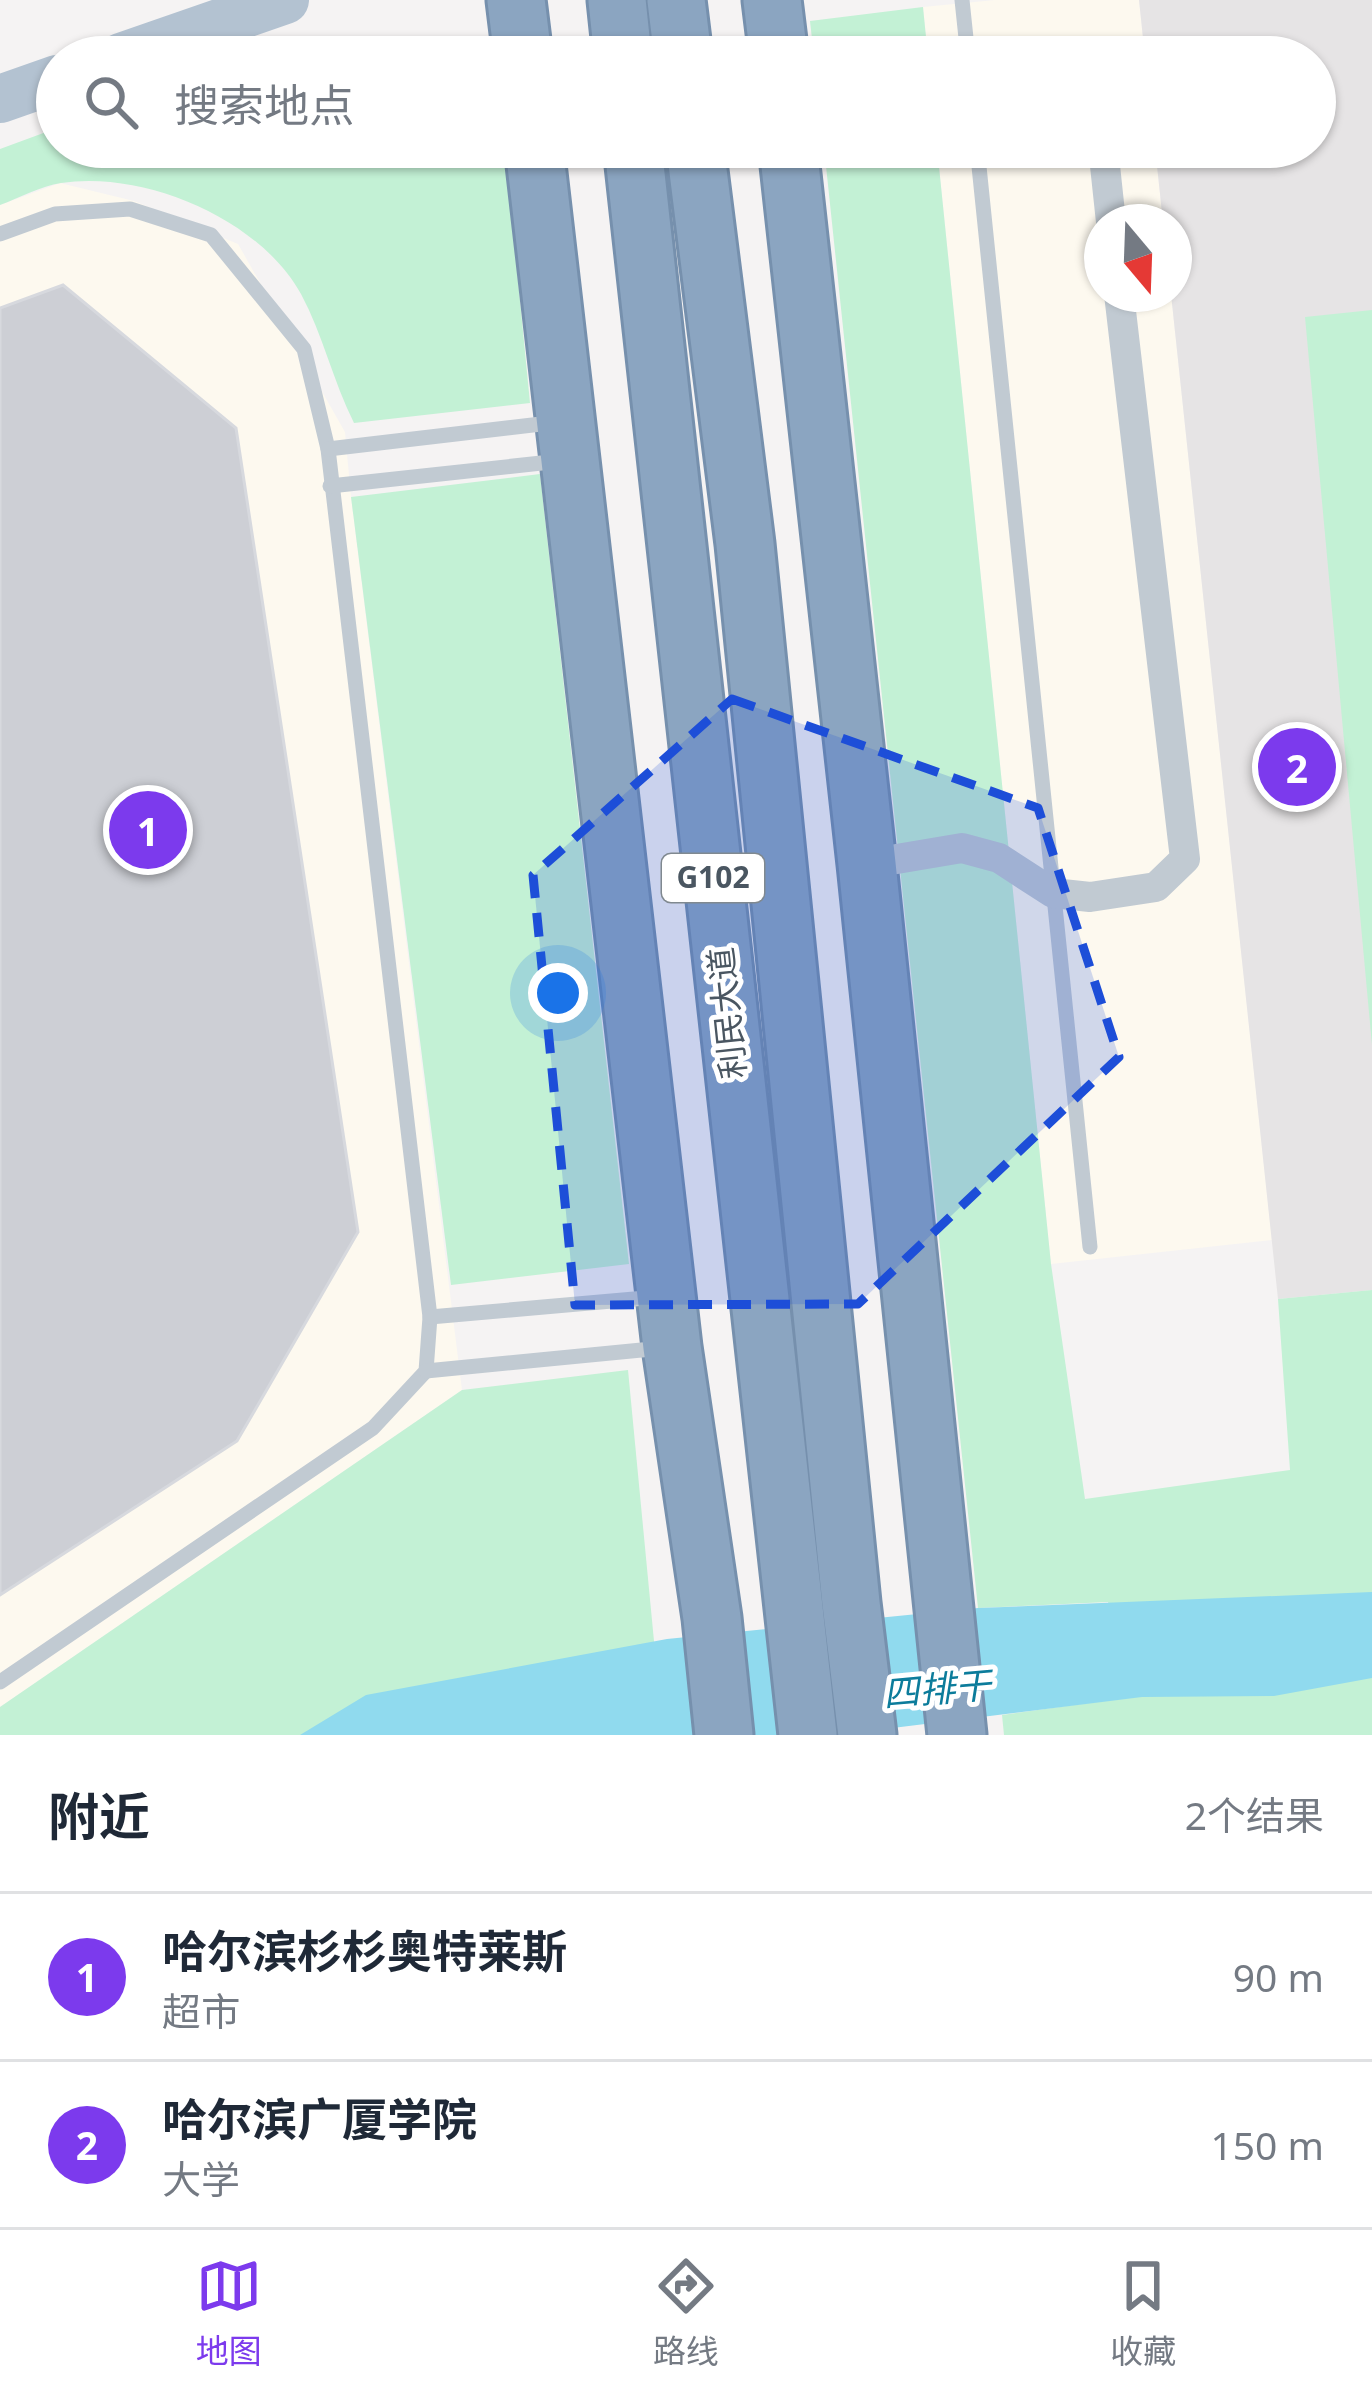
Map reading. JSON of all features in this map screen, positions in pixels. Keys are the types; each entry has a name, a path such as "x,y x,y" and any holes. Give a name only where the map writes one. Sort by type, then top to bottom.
{"highway":[{"path":"516,0 520,36"},
{"path":"617,0 621,36"},
{"path":"676,0 680,36"},
{"path":"772,0 776,36"},
{"path":"537,168 669,1322 724,1735"},
{"name":"利民大道","path":"635,168 808,1735"},
{"name":"利民大道","path":"698,168 745,544 867,1735"},
{"path":"790,168 957,1735"}],"main road":[{"path":"181,36 285,0"},
{"path":"0,99 36,86"}],"street":[{"path":"1105,168 1109,204"},
{"path":"867,864 962,848 999,858 1054,892 1090,897 1156,887 1185,859 1121,312"}],"lane":[{"path":"962,0 966,36"},
{"path":"979,168 1090,1247"},
{"path":"0,234 55,214 130,209 211,235 304,349 328,449 430,1317 426,1371"},
{"path":"328,449 569,440"},
{"path":"330,486 569,440"},
{"path":"430,1317 669,1322"},
{"path":"0,1682 373,1428 426,1371 669,1322"}],"highlighted area":[{"path":"732,699 1038,808 1119,1057 858,1304 575,1305 533,875"}],"shaded area":[{"path":"995,0 1139,0 1143,36 926,36 923,7"},
{"path":"1139,0 1372,0 1372,1290 1278,1299 1173,312 1192,312 1192,204 1161,204 1157,168 1336,168 1336,36 1143,36"},
{"path":"939,168 1157,168 1161,204 1084,204 1084,312 1173,312 1272,1240 1051,1264"},
{"path":"60,183 134,201 238,244 345,432 462,1390 0,1707 0,205"}],"green space":[{"path":"923,7 926,36 812,36 810,21"},
{"path":"36,136 36,168 507,168 530,403 354,423 301,294 258,243 197,206 128,184 53,185 0,205 0,149"},
{"path":"826,168 939,168 1051,1264 1085,1499 1290,1470 1278,1299 1372,1290 1372,1735 1004,1735 1002,1715 1131,1697 1108,1602 978,1608"},
{"path":"1372,310 1372,1045 1305,317"},
{"path":"540,474 629,1264 451,1285 351,497"},
{"path":"628,1370 663,1735 0,1735 0,1707 462,1390"}],"water":[{"name":"四排干","path":"1372,1592 1372,1678 1274,1696 1142,1697 836,1735 300,1735 366,1695 667,1639 978,1608"}],"building":[{"path":"63,285 236,428 358,1232 237,1441 0,1595 0,308"}],"place":[{"name":"哈尔滨广厦学院","path":"1297,767"},
{"name":"哈尔滨杉杉奥特莱斯","path":"148,830"}]}
